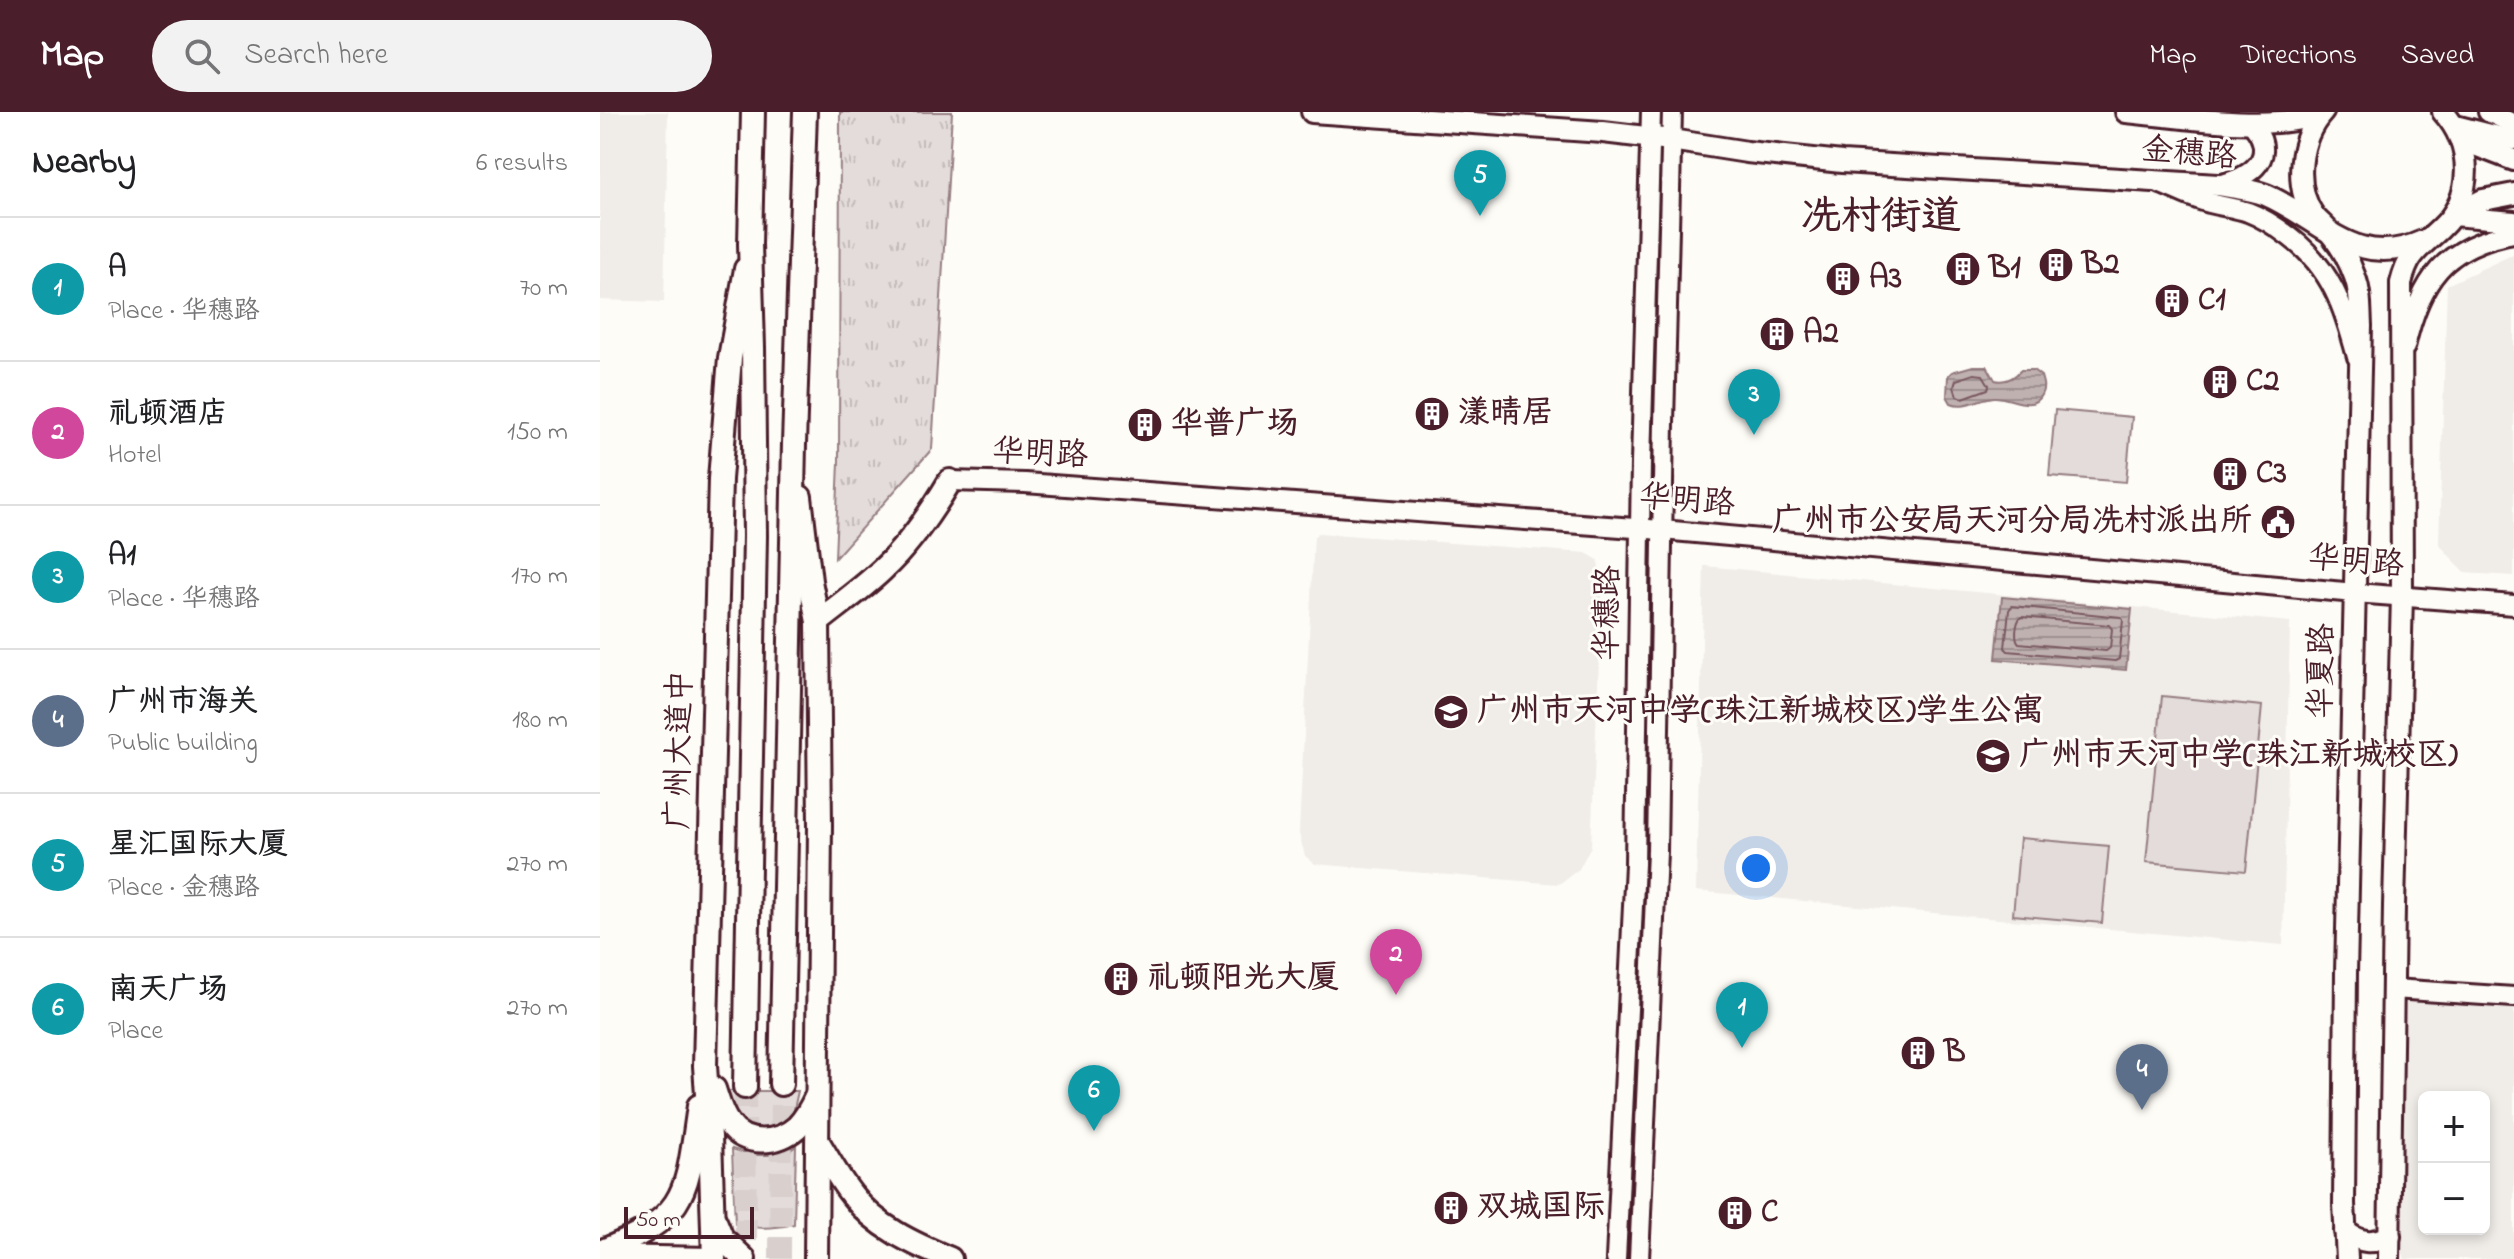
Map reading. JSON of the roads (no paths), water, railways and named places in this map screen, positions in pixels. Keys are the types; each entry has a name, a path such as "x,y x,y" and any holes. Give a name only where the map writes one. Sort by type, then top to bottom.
{"main road":[{"name":"广州大道中","path":"745,1087 755,536 750,244 753,112"},
{"path":"781,1084 794,444 805,112"},
{"name":"金穗路","path":"1312,112 1650,137 1842,162 2218,185 2264,194 2332,235"},
{"name":"金穗路","path":"2126,112 2250,122 2289,122 2321,112"},
{"name":"华夏路","path":"2321,112 2303,148 2302,176 2308,204 2315,217 2332,235 2355,278 2360,300 2346,973 2347,1259"},
{"path":"2332,235 2355,247 2391,252 2409,248 2440,229 2452,216 2466,182 2467,163 2463,146 2448,118"},
{"path":"2448,118 2480,147 2514,160"},
{"path":"2452,216 2483,200 2514,194"},
{"path":"2392,1259 2393,989 2402,596 2401,283 2413,253 2425,240"},
{"name":"广州大道中","path":"714,1259 705,1066 717,570 730,358 750,244"},
{"path":"794,444 810,581 818,622 820,825 816,1259"},
{"path":"818,622 882,570 934,508 950,481"},
{"path":"705,1066 728,1123 749,1139 772,1140 786,1135 808,1114 818,1094"},
{"path":"600,1254 647,1231 664,1219 677,1203 686,1184 691,1161 705,1066"},
{"path":"818,1142 843,1183 865,1210 897,1234 950,1259"},
{"path":"713,1217 722,1238 744,1259"},
{"path":"2336,1259 2345,1231 2359,1241 2371,1242 2390,1236"},
{"path":"600,1254 744,1259"}],"street":[{"name":"华穗路","path":"1616,1259 1635,864 1651,112"},
{"name":"华穗路","path":"1639,1259 1657,865 1672,112"},
{"path":"2488,112 2514,124"},
{"path":"2448,118 2514,140"},
{"path":"2218,185 2234,182 2261,163 2261,137 2250,122"},
{"path":"2155,181 2198,200 2247,212 2267,221 2301,246 2318,262 2332,284 2343,308 2360,368"},
{"path":"2452,216 2514,221"},
{"path":"2401,365 2410,326 2435,273 2472,245 2514,233"},
{"name":"华明路","path":"950,481 1085,487 1640,528 2514,605"},
{"path":"2393,989 2514,997"}],"water":[{"path":"1973,366 1987,366 1995,380 1999,381 2010,379 2021,370 2033,370 2041,376 2042,392 2032,403 1994,397 1967,404 1951,403 1947,396 1948,376"},
{"path":"2002,597 2132,609 2126,670 1996,659"}],"tunnel":[{"path":"780,1259 781,1084"},
{"path":"745,1087 746,1259"}],"place":[{"name":"星汇国际大厦","path":"1480,216"},
{"name":"B2","path":"2056,265"},
{"name":"B1","path":"1963,269"},
{"name":"A3","path":"1843,279"},
{"name":"C1","path":"2172,301"},
{"name":"A2","path":"1777,334"},
{"name":"C2","path":"2220,382"},
{"name":"漾晴居","path":"1432,414"},
{"name":"华普广场","path":"1145,425"},
{"name":"A1","path":"1754,435"},
{"name":"C3","path":"2230,474"},
{"name":"广州市公安局天河分局冼村派出所","path":"2278,522"},
{"name":"广州市天河中学(珠江新城校区)学生公寓","path":"1451,712"},
{"name":"广州市天河中学(珠江新城校区)","path":"1993,756"},
{"name":"礼顿阳光大厦","path":"1121,979"},
{"name":"礼顿酒店","path":"1396,995"},
{"name":"A","path":"1742,1048"},
{"name":"B","path":"1918,1053"},
{"name":"广州市海关","path":"2142,1110"},
{"name":"南天广场","path":"1094,1131"},
{"name":"双城国际","path":"1451,1208"},
{"name":"C","path":"1735,1213"}],"district":[{"name":"冼村街道","path":"1881,218"}]}
